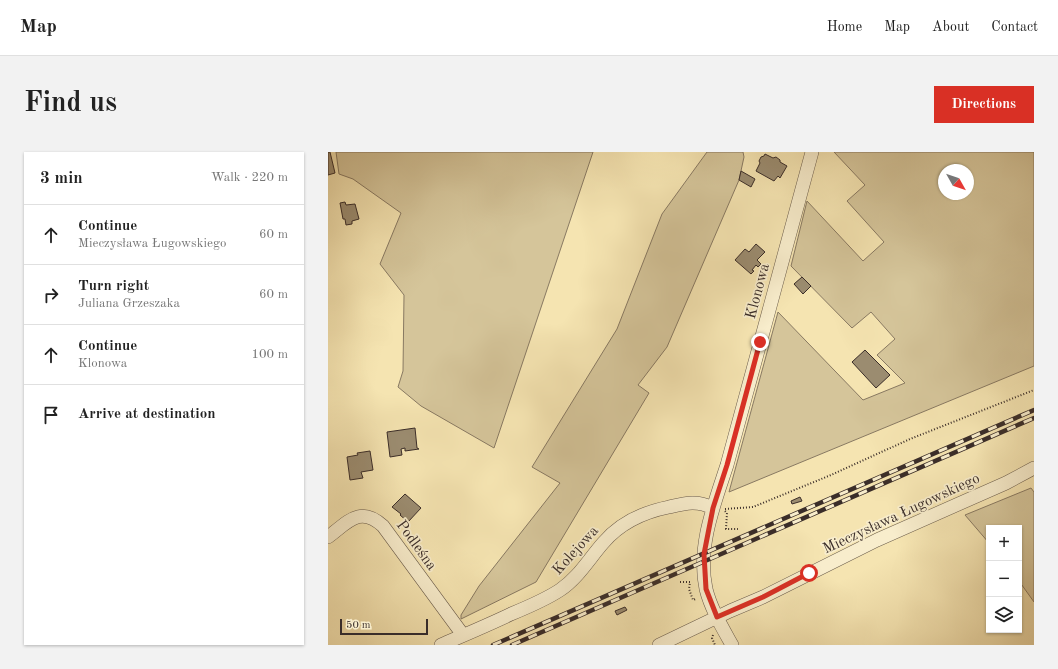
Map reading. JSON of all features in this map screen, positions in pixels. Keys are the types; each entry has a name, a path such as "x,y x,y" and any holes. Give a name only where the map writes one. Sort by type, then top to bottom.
{"street":[{"name":"Klonowa","path":"732,645 717,617 706,589 703,558 713,508 727,465 812,152"},
{"name":"Mieczysława Ługowskiego","path":"658,645 763,597 877,540 1006,483 1034,468"},
{"name":"Kolejowa","path":"441,645 548,597 561,589 572,580 603,542 615,531 629,522 661,509 678,505 700,503 713,508"},
{"name":"Podleśna","path":"328,537 356,517 368,516 383,526 463,635"}],"path":[{"path":"738,529 726,529 727,513 722,509 753,507 910,440 1034,390"},
{"path":"680,582 690,582 689,589 692,600 699,598"}],"shaded area":[{"path":"336,152 593,152 494,448 421,406 398,387 403,371 404,295 380,264 401,213 353,179 339,174"},
{"path":"707,152 743,152 744,157 739,180 667,347 638,385 649,393 536,582 461,619 461,615 479,586 560,483 532,467 617,329 662,214"},
{"path":"834,152 1034,152 1034,366 729,492 778,312 863,400 905,383 877,355 895,339 871,312 852,328 791,266 807,201 863,261 884,242 847,201 865,185"},
{"path":"1031,488 1034,492 1034,602 1022,585 1022,525 986,525 986,540 965,515"}],"building":[{"path":"328,152 330,152 335,173 328,175"},
{"path":"765,154 773,158 776,157 780,160 780,162 787,166 780,178 778,176 774,181 756,171 761,157"},
{"path":"741,171 755,179 751,187 739,180"},
{"path":"345,202 346,205 355,204 359,219 352,221 352,224 346,225 345,219 343,219 340,203"},
{"path":"756,244 765,252 757,260 761,264 758,267 756,265 751,274 735,260 745,249 749,252"},
{"path":"802,277 811,286 803,294 794,284"},
{"path":"865,350 890,375 876,388 852,362"},
{"path":"415,428 417,448 419,449 405,451 405,448 401,449 402,455 390,457 387,432"},
{"path":"370,451 373,470 361,472 363,478 350,480 347,457 358,455 357,453"},
{"path":"405,494 421,508 408,522 392,507"},
{"path":"800,497 802,501 792,504 791,501"},
{"path":"625,607 627,610 617,615 615,611"}],"railway":[{"path":"493,645 1034,410"},
{"path":"512,645 1034,418"}],"route":[{"path":"760,342 727,465 713,508 707,535 703,558 706,589 717,617 730,610 763,597 809,573"}]}
